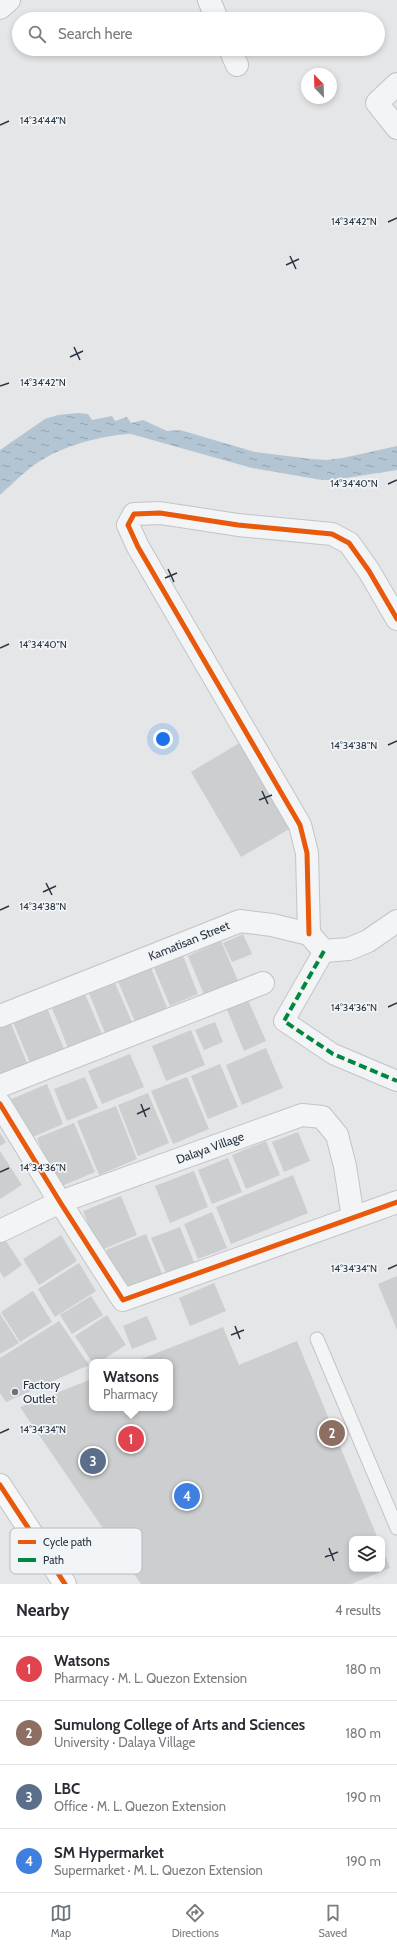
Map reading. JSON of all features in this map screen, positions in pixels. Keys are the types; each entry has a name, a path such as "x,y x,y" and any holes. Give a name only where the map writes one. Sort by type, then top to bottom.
{"main road":[{"path":"0,1485 28,1528"},
{"path":"58,1574 65,1584"}],"street":[{"path":"0,8 9,0"},
{"path":"209,0 214,12"},
{"path":"397,84 377,104 397,128"},
{"path":"324,951 309,934 308,852 300,825 138,547 128,525 134,514 160,513 238,525 332,534 349,543 369,571 397,619"},
{"name":"Kamatisan Street","path":"0,1016 240,921 272,925 309,934"},
{"path":"324,951 349,949 368,941 397,921"},
{"path":"324,951 284,1021 333,1054 397,1081"},
{"path":"0,1086 263,983"},
{"path":"0,1104 60,1202 123,1300 397,1202"},
{"name":"Dalaya Village","path":"0,1231 60,1202 302,1115 322,1117 337,1135 345,1166 353,1218"}],"lane":[{"path":"317,1339 397,1528"}],"water":[{"path":"78,413 88,414 92,420 112,416 115,421 127,417 131,423 143,420 167,431 180,430 255,452 311,459 327,460 343,458 397,446 397,470 333,480 322,480 252,468 131,434 82,442 58,451 32,467 0,495 0,450 45,419 58,415"}],"building":[{"path":"241,742 291,828 241,857 191,772"},
{"path":"243,934 252,954 232,962 223,943"},
{"path":"221,941 239,983 205,997 188,956"},
{"path":"183,956 198,994 170,1006 154,968"},
{"path":"150,965 168,1010 136,1024 117,979"},
{"path":"115,983 132,1022 105,1033 89,993"},
{"path":"83,989 102,1034 68,1048 50,1003"},
{"path":"247,998 266,1041 244,1051 226,1007"},
{"path":"47,1008 64,1049 30,1063 13,1022"},
{"path":"7,1014 28,1065 0,1077 0,1017"},
{"path":"215,1022 223,1042 204,1050 195,1030"},
{"path":"191,1030 205,1065 166,1081 152,1046"},
{"path":"266,1048 283,1088 242,1105 226,1065"},
{"path":"130,1054 144,1087 102,1104 88,1071"},
{"path":"220,1064 238,1107 208,1119 191,1076"},
{"path":"85,1077 98,1108 67,1121 54,1089"},
{"path":"187,1077 209,1129 173,1144 151,1091"},
{"path":"47,1084 63,1124 26,1140 9,1100"},
{"path":"148,1093 169,1143 138,1156 118,1105"},
{"path":"116,1106 137,1159 99,1175 77,1121"},
{"path":"74,1123 95,1172 57,1188 37,1138"},
{"path":"298,1132 310,1161 284,1172 272,1142"},
{"path":"0,1133 6,1142 0,1146"},
{"path":"266,1141 280,1175 246,1189 232,1155"},
{"path":"0,1151 22,1185 0,1199"},
{"path":"228,1158 242,1192 212,1204 198,1170"},
{"path":"194,1171 208,1207 170,1223 155,1186"},
{"path":"293,1175 308,1213 231,1244 216,1207"},
{"path":"121,1196 137,1235 99,1251 83,1211"},
{"path":"212,1212 227,1248 198,1259 184,1224"},
{"path":"180,1227 194,1262 166,1273 151,1238"},
{"path":"0,1232 22,1265 4,1278 0,1272"},
{"path":"146,1234 163,1276 124,1291 106,1250"},
{"path":"61,1235 77,1261 39,1285 23,1259"},
{"path":"79,1263 96,1291 55,1317 38,1289"},
{"path":"397,1276 397,1330 378,1284"},
{"path":"214,1283 226,1311 190,1326 179,1298"},
{"path":"33,1291 52,1322 20,1342 1,1312"},
{"path":"91,1296 103,1315 72,1334 60,1315"},
{"path":"0,1314 19,1343 0,1354"},
{"path":"107,1315 126,1345 104,1359 90,1359 75,1336"},
{"path":"147,1316 157,1339 132,1349 123,1326"},
{"path":"59,1321 89,1365 6,1402 0,1393 0,1358"},
{"path":"223,1327 239,1365 297,1341 377,1536 349,1536 349,1572 380,1572 351,1584 141,1584 134,1574 142,1574 142,1528 103,1528 20,1407 89,1380 89,1411 173,1411 173,1359 142,1359"},
{"path":"385,1556 390,1568 385,1570"}],"marked path":[{"path":"324,951 284,1021 333,1054 397,1081"}],"cycle path":[{"path":"309,934 307,853 300,825 138,547 128,525 134,514 160,513 238,525 332,534 349,543 369,571 397,619"},
{"path":"0,1104 60,1202 123,1300 397,1202"},
{"path":"0,1485 28,1528"},
{"path":"58,1574 65,1584"}],"place":[{"name":"Factory Outlet","path":"15,1392"},
{"name":"Sumulong College of Arts and Sciences","path":"332,1433"},
{"name":"Watsons","path":"131,1439"},
{"name":"LBC","path":"93,1461"},
{"name":"SM Hypermarket","path":"187,1496"}]}
